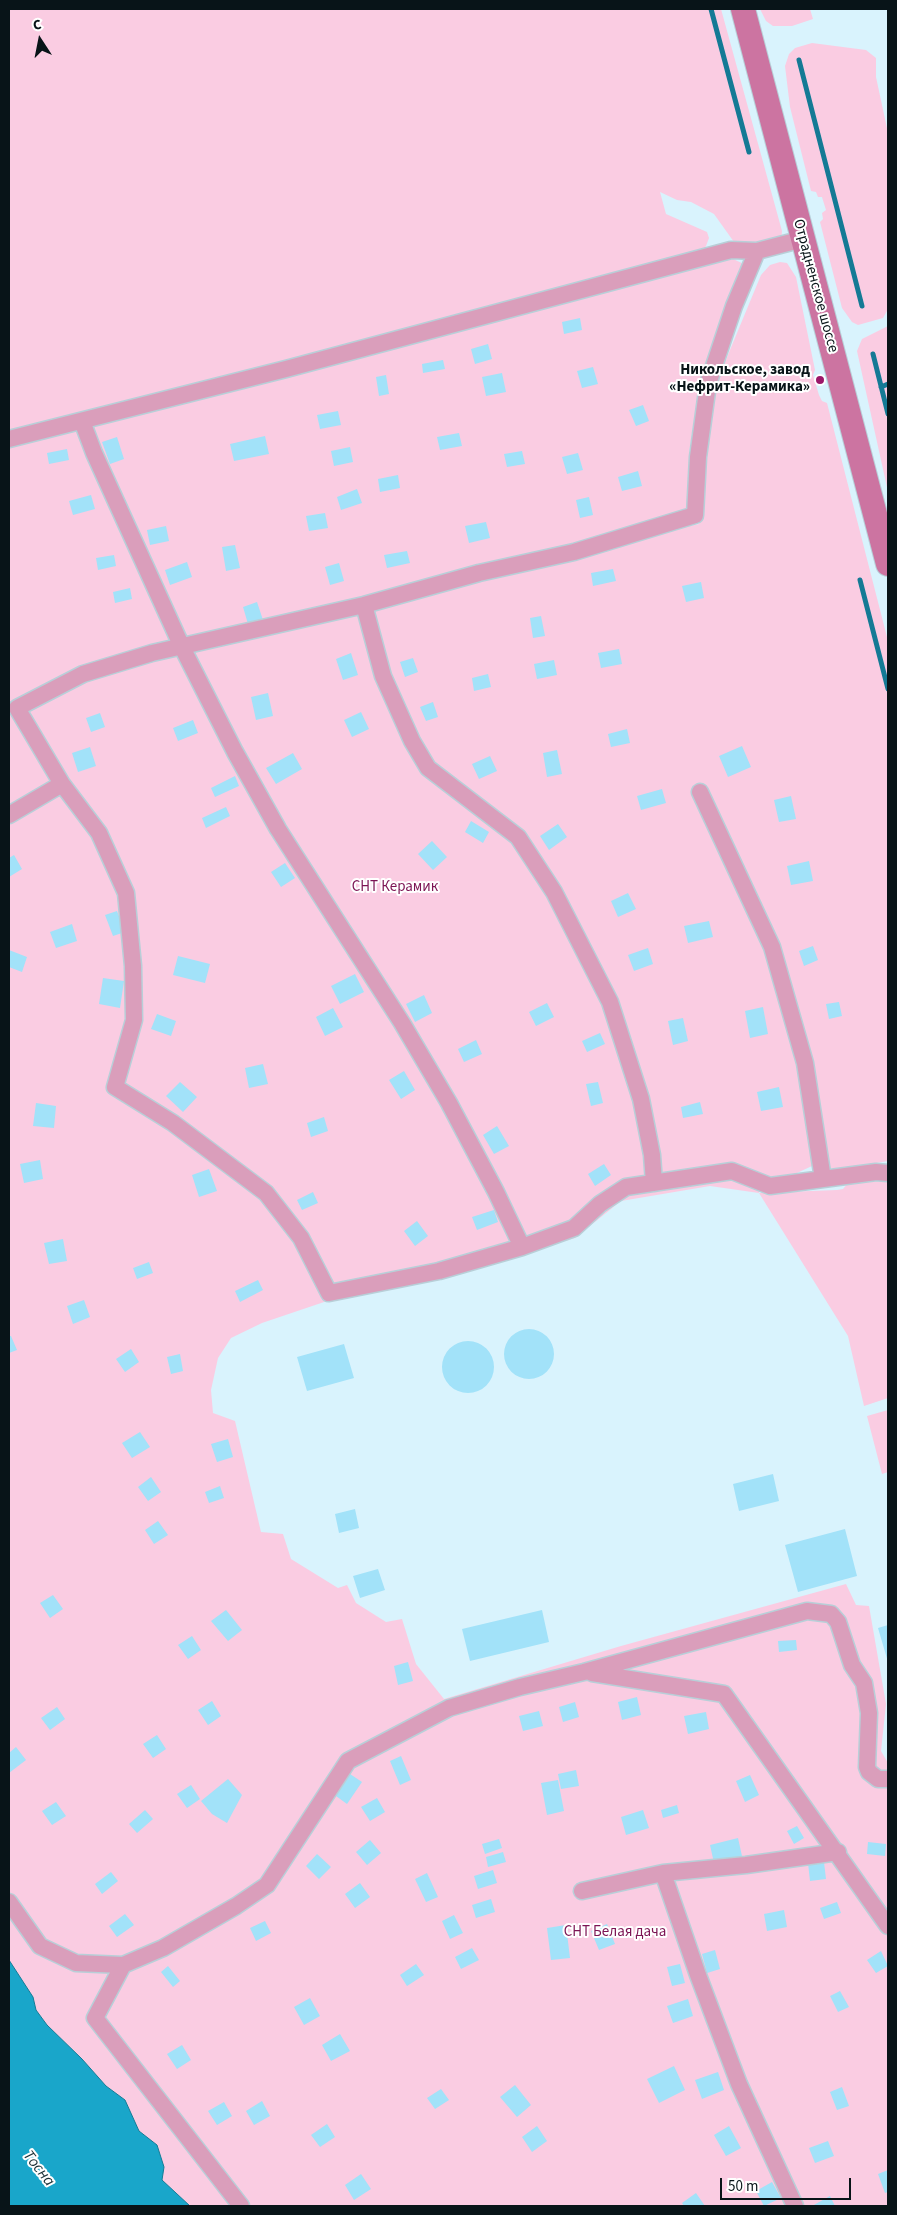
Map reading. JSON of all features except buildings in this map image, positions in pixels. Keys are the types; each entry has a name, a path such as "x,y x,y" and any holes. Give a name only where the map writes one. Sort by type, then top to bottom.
{"main road":[{"name":"Отрадненское шоссе","path":"743,9 888,564"}],"street":[{"path":"9,439 286,369 731,250 757,251 803,240"},
{"path":"757,251 734,306 708,384 698,457 695,515 574,552 479,573 364,605 152,653 83,674 18,708 62,784 99,833 126,893 133,966 134,1020 115,1087 173,1123 266,1192 302,1238 329,1294 439,1271 522,1247 574,1228 600,1204 626,1187 732,1171 770,1186 876,1172 888,1173"},
{"path":"82,421 94,453 213,711 278,829 402,1023 449,1103 496,1192 522,1247"},
{"path":"364,605 383,676 412,741 428,768 518,837 554,892 610,1002 641,1099 654,1183"},
{"path":"9,815 62,784"},
{"path":"700,792 772,947 805,1063 823,1179"},
{"path":"9,1902 40,1946 76,1963 123,1965 163,1948 236,1906 267,1885 348,1761 448,1708 807,1611 831,1614 838,1622 852,1665 864,1683 869,1713 866,1754 868,1772 878,1779 888,1779"},
{"path":"584,1672 724,1694 838,1852 888,1926"},
{"path":"582,1891 663,1873 746,1865 838,1852"},
{"path":"663,1873 698,1975 739,2084 795,2206"},
{"path":"123,1965 95,2018 241,2206"}],"green space":[{"path":"9,9 721,9 782,231 781,243 744,247 734,242 714,214 691,202 677,200 660,192 666,214 707,232 709,238 706,246 693,266 733,259 746,265 699,387 689,453 690,526 699,524 704,457 718,381 725,362 761,275 770,265 780,262 787,263 796,277 815,370 813,375 822,401 827,403 888,641 888,1161 841,1169 831,1168 825,1160 786,1178 773,1181 759,1177 759,1193 710,1186 621,1201 575,1238 514,1256 327,1301 262,1323 231,1338 218,1358 211,1390 213,1413 235,1421 261,1532 283,1534 291,1559 338,1588 347,1585 356,1603 386,1622 402,1619 416,1664 444,1699 621,1646 846,1584 856,1605 869,1606 886,1704 881,1751 888,1763 888,2206 190,2206 162,2180 164,2167 157,2145 139,2131 125,2100 106,2086 82,2059 47,2025 36,2010 33,1997 9,1960"},
{"path":"760,9 810,9 813,19 792,26 773,26 766,21"},
{"path":"812,43 866,50 876,58 876,77 888,133 888,309 883,318 858,325 852,322 842,308 820,222 823,219 822,213 826,210 822,197 818,197 816,192 811,191 790,107 785,66 789,54 795,48"},
{"path":"888,326 888,492 857,351 862,339"},
{"path":"888,1181 888,1398 864,1406 848,1336 759,1193 837,1190 843,1189 848,1183"},
{"path":"888,1410 888,1472 882,1474 867,1416"}],"water":[{"name":"Тосна","path":"9,1960 33,1997 36,2010 47,2025 82,2059 106,2086 125,2100 139,2131 157,2145 164,2167 162,2180 190,2206 9,2206"}],"waterway":[{"path":"711,9 749,152"},
{"path":"799,60 862,306"},
{"path":"873,354 888,414"},
{"path":"881,387 888,384"},
{"path":"860,580 888,689"}],"place":[{"name":"Никольское, завод «Нефрит-Керамика»","path":"820,380"}],"park label":[{"name":"СНТ Керамик","path":"395,888"},
{"name":"СНТ Белая дача","path":"615,1933"}]}
